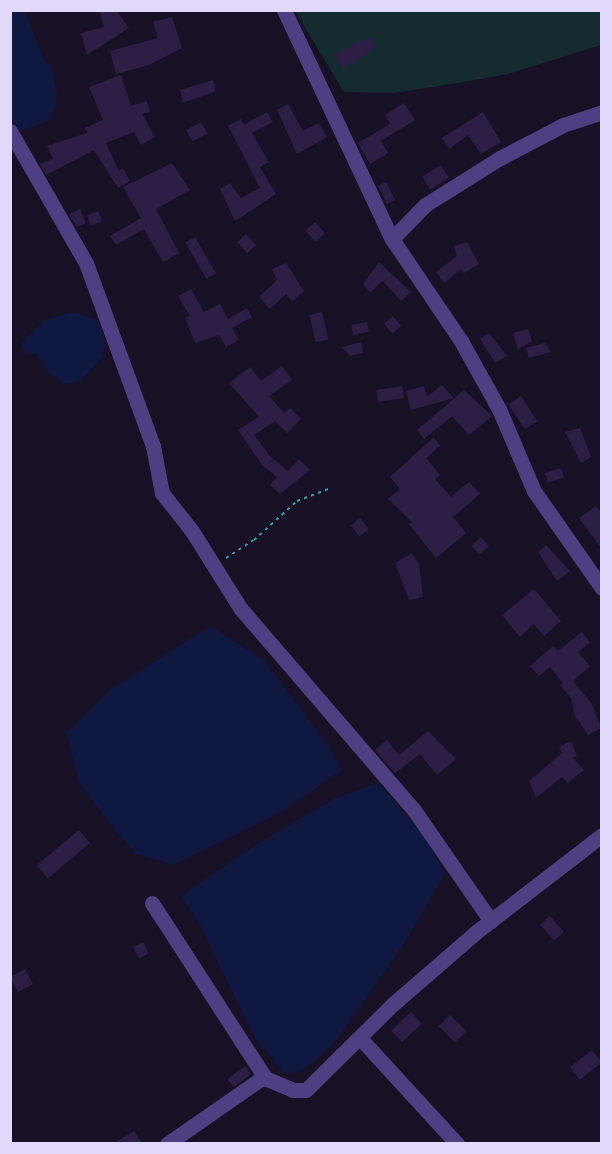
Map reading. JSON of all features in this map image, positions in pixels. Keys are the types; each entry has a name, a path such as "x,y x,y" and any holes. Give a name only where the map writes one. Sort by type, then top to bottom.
{"street":[{"path":"284,10 392,239 461,341 499,409 534,491 602,588"},
{"path":"392,239 425,205 500,158 563,125 602,112"},
{"path":"10,131 86,263 153,446 162,493 214,566 241,609 414,810 491,921"},
{"path":"152,903 265,1078 293,1090 306,1090 360,1038 491,921 602,836"},
{"path":"360,1038 457,1143"},
{"path":"167,1143 265,1078"}],"path":[{"path":"214,566 254,540 297,501 331,488"}],"green space":[{"path":"295,11 601,11 601,45 508,74 394,93 344,92"}],"water":[{"path":"10,11 25,11 44,60 52,66 57,95 55,111 44,123 19,131 11,120"},
{"path":"73,312 95,319 102,328 105,344 103,356 81,381 64,384 49,372 36,353 25,355 21,344 45,320"},
{"path":"210,626 263,659 330,748 342,770 283,811 174,865 136,854 112,826 79,783 67,733 112,689"},
{"path":"378,783 425,837 445,874 403,945 333,1045 304,1069 286,1074 256,1040 198,921 181,896 257,844 336,798"}],"building":[{"path":"99,10 116,10 129,28 87,55 81,33 104,27"},
{"path":"172,17 182,48 149,65 116,74 110,51 158,38 153,22"},
{"path":"369,36 377,47 343,69 334,55"},
{"path":"121,75 131,106 147,101 150,112 142,114 155,137 141,145 134,132 106,143 119,171 123,168 130,181 118,188 94,150 46,175 40,164 53,159 47,146 87,133 85,128 103,120 89,87"},
{"path":"213,80 216,91 183,103 180,90"},
{"path":"404,103 415,120 381,141 388,153 370,164 358,143 390,124 385,115"},
{"path":"288,104 303,131 319,123 327,137 297,154 277,110"},
{"path":"267,112 273,122 252,133 269,162 260,167 276,194 235,221 220,189 230,183 241,198 260,188 228,126 241,119 244,125"},
{"path":"483,112 501,142 481,154 468,135 449,149 442,138"},
{"path":"201,122 207,133 192,142 186,130"},
{"path":"172,163 190,190 156,209 179,253 163,262 144,229 116,245 110,236 141,218 123,187"},
{"path":"441,165 449,178 430,189 422,177"},
{"path":"386,182 395,200 387,204 378,186"},
{"path":"80,209 86,223 77,227 69,214"},
{"path":"98,211 102,221 91,226 87,215"},
{"path":"315,222 325,233 315,242 305,231"},
{"path":"246,234 256,245 247,253 237,242"},
{"path":"195,237 216,273 206,279 185,242"},
{"path":"467,242 479,264 464,273 461,269 444,283 436,272 457,256 454,246"},
{"path":"379,262 411,292 401,301 383,281 370,292 363,284"},
{"path":"286,263 304,291 292,302 286,294 270,309 259,297 277,280 272,269"},
{"path":"191,289 204,312 220,304 228,319 247,308 252,317 232,328 239,340 226,347 219,335 195,343 185,318 190,316 178,296"},
{"path":"322,312 328,339 316,342 309,315"},
{"path":"393,316 401,326 392,334 384,324"},
{"path":"367,322 369,332 353,335 351,325"},
{"path":"528,329 532,341 518,350 513,333"},
{"path":"489,333 507,356 495,363 480,339"},
{"path":"361,342 363,353 350,356 342,347"},
{"path":"545,343 551,352 529,358 526,348"},
{"path":"282,366 292,380 269,396 284,413 290,408 301,419 287,433 275,421 254,435 270,456 288,471 299,459 310,470 280,494 270,485 277,477 262,465 238,430 259,417 229,383 250,367 261,381"},
{"path":"442,385 454,398 411,410 406,391 424,386 427,397"},
{"path":"402,386 404,398 378,402 376,390"},
{"path":"464,390 492,416 469,435 452,416 424,439 417,430"},
{"path":"521,396 537,421 525,429 508,404"},
{"path":"580,428 591,457 581,463 565,432"},
{"path":"434,437 440,446 426,458 440,475 435,479 451,497 469,482 480,494 453,517 466,533 436,558 409,524 412,522 388,499 400,489 390,477"},
{"path":"561,468 564,478 548,483 545,473"},
{"path":"596,506 602,513 602,549 579,518"},
{"path":"360,518 369,529 359,536 351,526"},
{"path":"481,537 489,546 479,555 471,546"},
{"path":"546,545 570,571 557,581 538,552"},
{"path":"412,553 419,565 423,597 409,600 395,563"},
{"path":"534,589 561,621 544,636 534,624 520,637 502,615"},
{"path":"582,632 590,642 578,652 590,666 573,681 592,704 601,728 588,735 575,716 571,698 560,685 563,683 550,667 539,676 530,666 553,646 558,651"},
{"path":"428,731 456,759 437,775 420,754 395,773 375,750 387,740 399,755"},
{"path":"571,741 577,756 573,758 584,770 568,783 562,777 536,798 529,781 562,753 559,747"},
{"path":"79,830 90,843 48,878 37,865"},
{"path":"550,916 564,932 554,940 540,925"},
{"path":"143,942 149,954 139,959 133,947"},
{"path":"25,969 33,984 18,992 10,977"},
{"path":"411,1012 422,1024 402,1042 391,1030"},
{"path":"450,1015 466,1031 455,1043 439,1026"},
{"path":"592,1050 602,1063 580,1080 570,1067"},
{"path":"245,1066 251,1074 233,1087 227,1079"},
{"path":"134,1131 142,1143 114,1143"}]}
